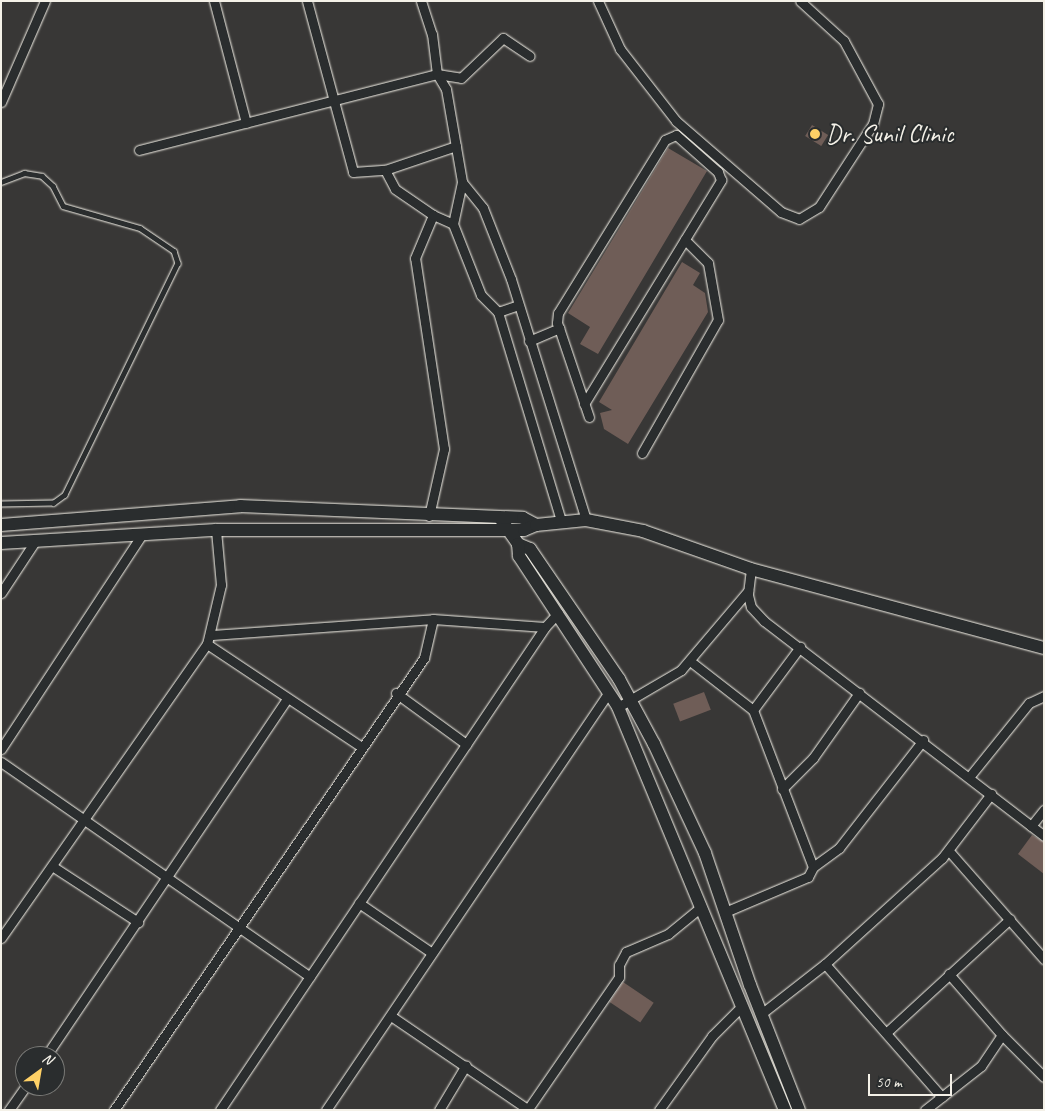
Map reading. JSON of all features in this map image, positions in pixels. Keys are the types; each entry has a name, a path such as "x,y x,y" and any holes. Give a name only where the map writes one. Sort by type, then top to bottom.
{"street":[{"path":"1,102 45,1"},
{"path":"214,1 246,123"},
{"path":"307,1 335,99 353,172 385,170 456,146"},
{"path":"421,1 432,34 437,74 446,89 462,182 453,224 481,295 498,312 561,521"},
{"path":"598,1 620,49 676,122 781,212 799,219 819,207 873,124 878,104 844,41 800,1"},
{"path":"139,150 437,74 464,77 502,38 530,56"},
{"path":"584,404 686,240 720,175 672,134 558,313 559,328 588,417"},
{"path":"385,170 395,189 433,215 453,224"},
{"path":"462,182 483,208 518,305 586,520"},
{"path":"429,516 444,450 415,266 418,245 433,215"},
{"path":"642,453 718,320 708,264 686,240"},
{"path":"498,312 518,305"},
{"path":"529,340 559,328"},
{"path":"1,525 240,506 429,516 523,518 536,525"},
{"path":"500,518 518,544 530,549 630,700 706,853 761,1014 799,1110"},
{"path":"1,543 216,530 507,530 561,521 586,520 643,531 751,569 1043,645"},
{"path":"1,938 212,635 220,584 216,530"},
{"path":"1,749 141,536"},
{"path":"1,593 36,540"},
{"path":"518,544 519,556 618,707 784,1110"},
{"path":"751,569 748,591 751,607 764,621 970,776 1044,836"},
{"path":"618,707 690,660 748,591"},
{"path":"220,1110 545,627 558,613"},
{"path":"212,635 433,618 545,627"},
{"path":"114,1110 396,693 424,658 433,618"},
{"path":"207,644 360,746"},
{"path":"753,710 800,647"},
{"path":"690,660 753,710 813,867"},
{"path":"326,1110 609,692"},
{"path":"396,693 466,744"},
{"path":"782,789 813,758 859,693"},
{"path":"970,776 1029,703 1044,696"},
{"path":"53,1046 168,880 288,699"},
{"path":"725,912 791,888 808,878 813,867 839,848 923,740"},
{"path":"1,762 236,928 310,977"},
{"path":"761,1014 825,964 949,851 991,794"},
{"path":"1030,826 1044,810"},
{"path":"949,851 1044,959"},
{"path":"52,866 138,922"},
{"path":"359,903 432,953"},
{"path":"391,1016 529,1109 619,977 618,965 626,952 668,934 700,907"},
{"path":"887,1032 1010,919"},
{"path":"825,964 887,1032 942,1097"},
{"path":"949,974 1002,1035 1044,1076"},
{"path":"658,1110 712,1036 741,1007"},
{"path":"925,1110 992,1054 1002,1035"},
{"path":"439,1110 466,1065"},
{"path":"9,1110 19,1096"}],"lane":[{"path":"1,182 24,173 42,176 53,186 62,206 140,228 174,251 178,262 65,495 54,503 1,504"}],"building":[{"path":"812,125 828,135 821,146 805,136"},
{"path":"668,148 707,171 598,354 580,344 590,327 568,313"},
{"path":"682,262 700,273 693,285 705,293 708,312 628,444 604,429 600,413 612,410 599,402"},
{"path":"704,692 711,710 680,722 673,704"},
{"path":"1032,835 1044,842 1044,874 1018,854"},
{"path":"623,982 654,1003 640,1023 610,1002"}],"place":[{"name":"Dr. Sunil Clinic","path":"815,134"}]}
